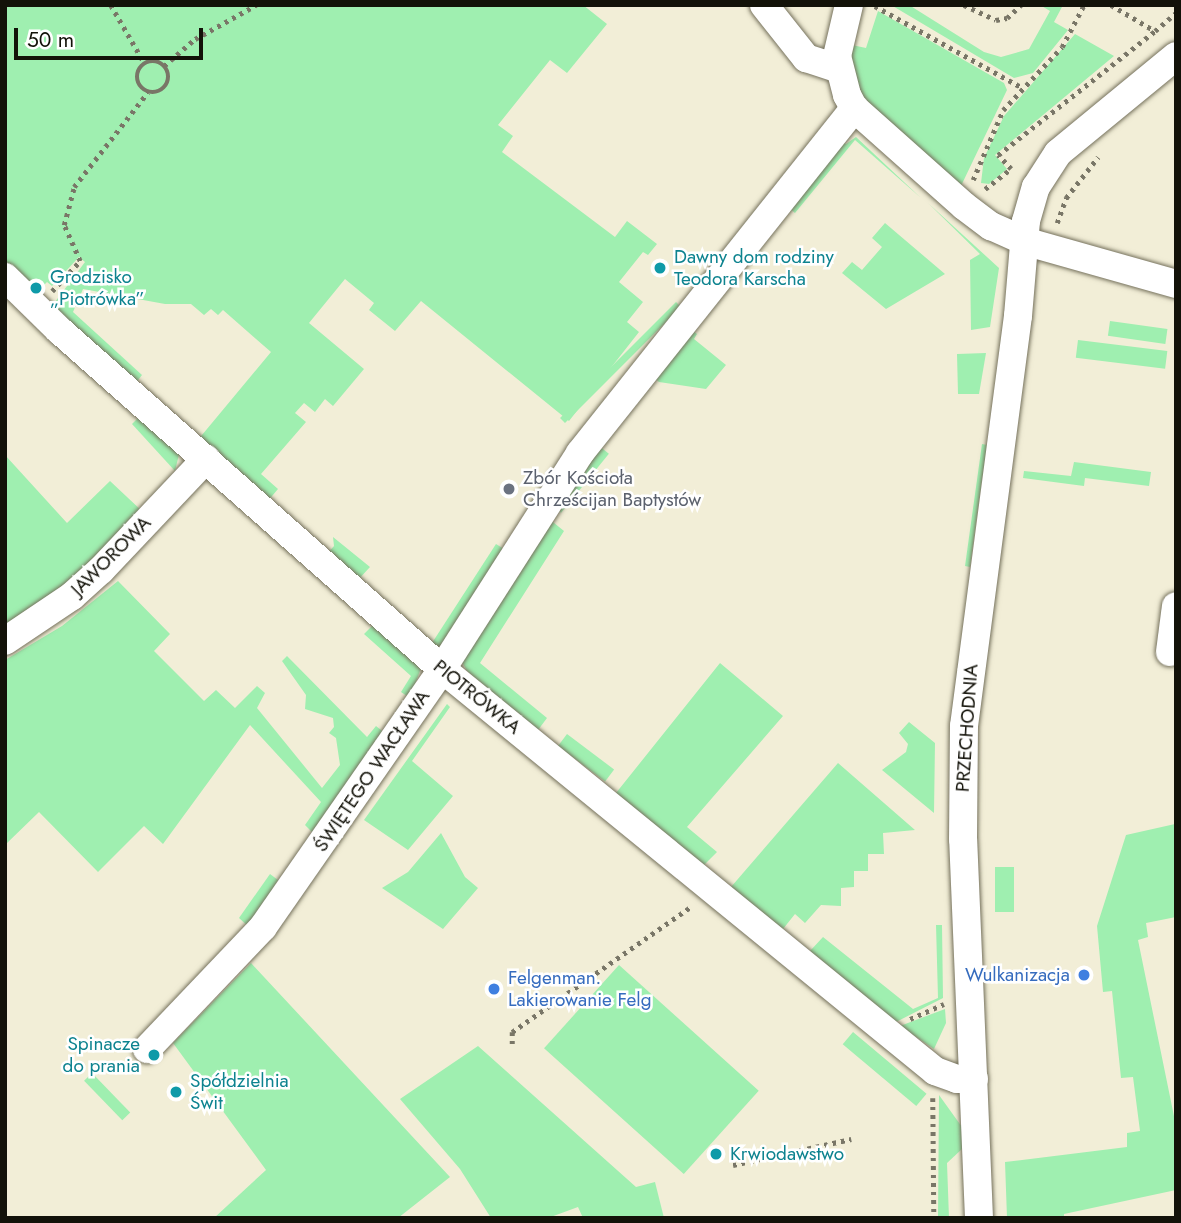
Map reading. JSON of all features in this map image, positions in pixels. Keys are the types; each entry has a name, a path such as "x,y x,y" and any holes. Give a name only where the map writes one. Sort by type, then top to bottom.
{"street":[{"path":"764,5 806,58 839,69"},
{"path":"849,5 838,45 839,69 855,108 964,206 991,226 1037,244 1176,284"},
{"name":"PRZECHODNIA","path":"979,1218 963,839 964,726 1018,316 1037,244 1030,201 1049,163 1176,55"},
{"name":"ŚWIĘTEGO WACŁAWA","path":"147,1049 263,927 442,669 580,453 855,108"},
{"name":"PIOTRÓWKA","path":"5,276 442,669 936,1071 957,1079 974,1079"},
{"name":"JAWOROWA","path":"5,641 82,587 206,459"},
{"path":"1170,652 1176,606"}],"path":[{"path":"111,5 145,64"},
{"path":"145,64 164,65 195,38 256,5"},
{"path":"872,5 1021,87"},
{"path":"964,5 996,20 1013,14 1021,5"},
{"path":"1084,5 1062,47 1021,87 994,127 970,187 986,189 1011,169 998,155 1176,13"},
{"path":"1111,5 1155,31"},
{"path":"145,64 138,82 148,92 155,93 167,85 164,65"},
{"path":"55,288 80,261 64,225 74,187 148,92"},
{"path":"1037,244 1066,198 1100,155"},
{"path":"512,1044 512,1032 714,890"},
{"path":"885,1030 948,1003"},
{"path":"923,1087 933,1096"},
{"path":"733,1165 851,1139"}],"green space":[{"path":"5,5 583,5 607,24 567,73 550,60 498,125 513,136 502,152 615,237 627,221 657,244 648,255 643,252 619,282 643,302 627,322 639,332 569,421 421,301 395,331 369,310 374,303 345,279 309,323 364,369 333,406 325,399 315,412 304,403 295,413 306,422 261,474 278,489 267,502 197,441 271,352 223,310 218,315 211,309 204,315 191,304 165,304 83,289 73,312 142,375 135,384 49,310 85,262 79,257 52,286 47,282 40,289 34,284 28,290 5,261"},
{"path":"891,5 909,5 984,52 1001,57 1029,49 1050,11 1040,5 1063,5 1054,22 1068,30 1033,73 1014,78"},
{"path":"878,11 1004,83 1007,90 960,188 863,99 846,55 852,45 866,48"},
{"path":"1075,34 1114,56 995,155 1007,169 989,184 981,183 984,158 1004,116"},
{"path":"856,137 921,198 855,140 795,213 788,207 842,142 846,144"},
{"path":"928,203 999,268 990,327 971,330 970,260 980,254"},
{"path":"885,223 945,274 886,309 842,273 852,262 862,270 882,247 872,238"},
{"path":"676,302 681,307 565,423 560,418"},
{"path":"1110,321 1167,329 1165,344 1108,336"},
{"path":"689,328 697,334 694,339 726,365 706,389 659,382 652,376"},
{"path":"1078,340 1167,351 1165,369 1076,358"},
{"path":"986,353 979,394 958,394 957,354"},
{"path":"141,415 180,450 175,471 132,424"},
{"path":"982,444 987,445 970,567 965,566"},
{"path":"598,445 609,454 561,513 550,504"},
{"path":"5,455 67,523 110,481 143,512 80,574 5,628"},
{"path":"1074,462 1151,472 1149,486 1085,478 1084,486 1023,478 1024,471 1071,476"},
{"path":"548,518 564,531 480,663 547,718 538,730 467,671 462,662"},
{"path":"333,537 370,567 357,581 326,555 334,546"},
{"path":"496,544 504,549 442,648 432,643"},
{"path":"118,581 170,634 154,651 204,701 216,690 235,708 257,686 265,693 257,708 322,788 340,765 336,738 329,733 334,727 333,718 305,709 306,695 282,661 287,656 367,737 376,726 386,734 315,835 305,825 321,802 250,725 163,844 144,826 98,872 39,812 5,845 5,660 62,626"},
{"path":"375,623 421,668 410,698 401,692 411,676 364,634"},
{"path":"720,663 783,716 687,827 717,852 704,865 616,793"},
{"path":"447,704 450,707 412,761 453,796 408,850 364,820"},
{"path":"909,722 935,743 934,813 882,770 906,752 908,744 899,733"},
{"path":"567,734 614,770 605,781 558,746"},
{"path":"838,763 915,830 883,833 884,854 868,854 868,871 854,871 854,887 841,888 841,906 821,905 805,923 795,914 783,929 731,887"},
{"path":"1175,824 1176,917 1146,923 1148,937 1138,940 1176,1126 1176,1190 1064,1214 1064,1218 1007,1218 1005,1162 1127,1147 1127,1133 1140,1131 1133,1077 1121,1078 1112,991 1103,992 1097,926 1126,835"},
{"path":"441,833 465,877 478,888 443,929 382,888 408,872"},
{"path":"995,867 1014,867 1014,912 995,912"},
{"path":"270,874 278,880 249,927 239,918"},
{"path":"936,925 942,925 943,998 896,1022 810,951 823,937 913,1009 938,998"},
{"path":"251,963 450,1177 398,1218 214,1218 266,1170 173,1043"},
{"path":"619,965 759,1091 684,1174 544,1048"},
{"path":"945,1009 946,1023 934,1049 900,1026"},
{"path":"853,1032 927,1094 916,1106 843,1044"},
{"path":"478,1046 636,1187 655,1182 664,1218 583,1218 578,1207 548,1218 491,1218 460,1169 400,1099"},
{"path":"92,1073 130,1113 122,1120 84,1081"},
{"path":"939,1095 962,1127 962,1149 947,1163 949,1218 938,1218"}],"place":[{"name":"Dawny dom rodziny Teodora Karscha","path":"660,268"},
{"name":"Grodzisko „Piotrówka”","path":"36,288"},
{"name":"Zbór Kościoła Chrześcijan Baptystów","path":"509,489"},
{"name":"Wulkanizacja","path":"1084,975"},
{"name":"Felgenman. Lakierowanie Felg","path":"494,989"},
{"name":"Spinacze do prania","path":"154,1055"},
{"name":"Spółdzielnia Świt","path":"176,1092"},
{"name":"Krwiodawstwo","path":"716,1154"}]}
